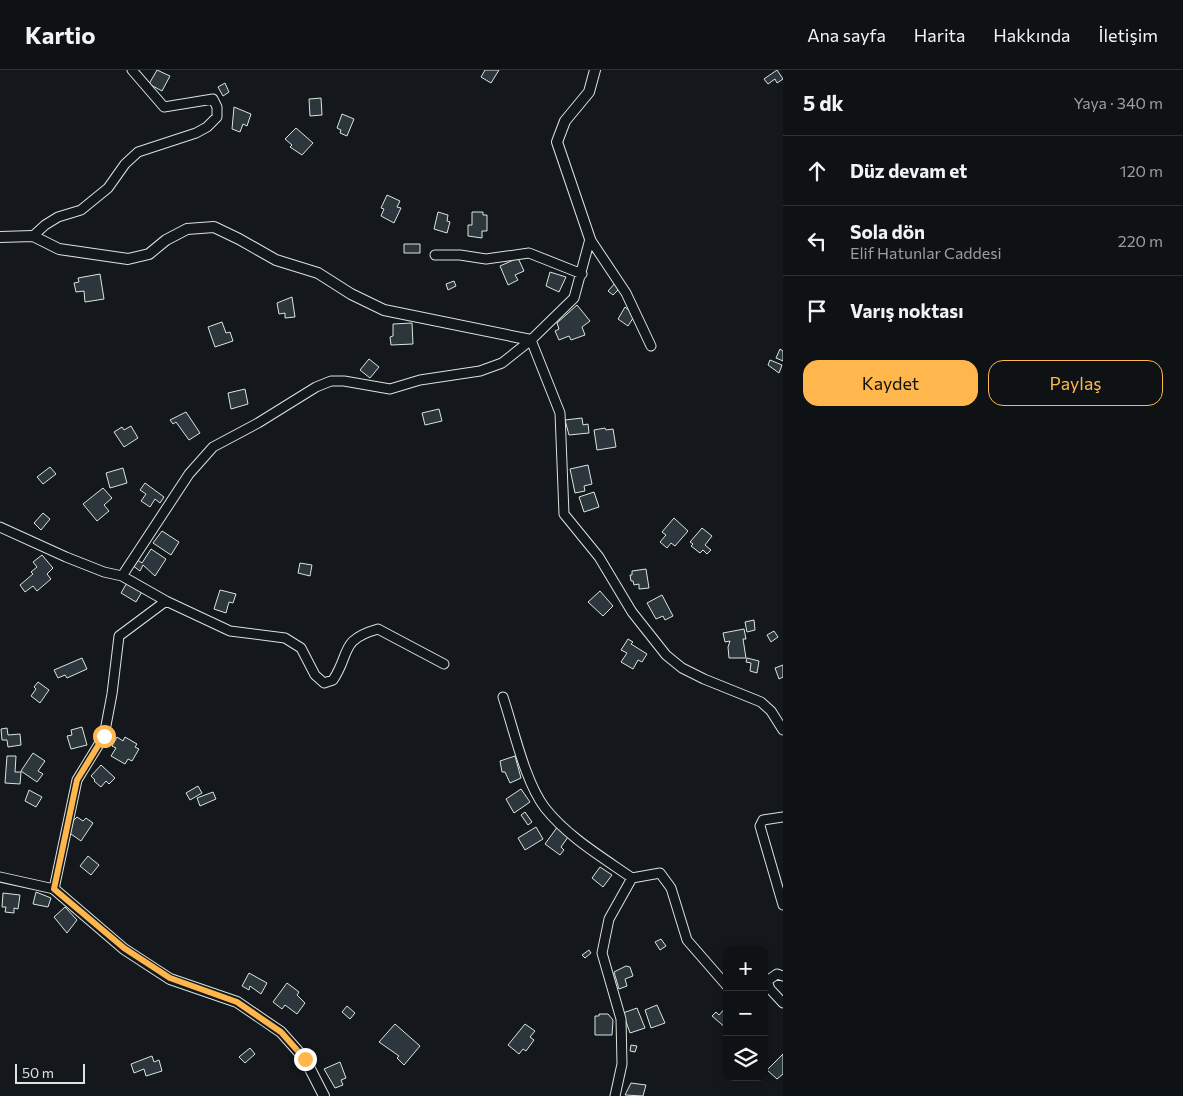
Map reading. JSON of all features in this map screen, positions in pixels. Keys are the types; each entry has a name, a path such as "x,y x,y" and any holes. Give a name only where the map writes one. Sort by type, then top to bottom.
{"street":[{"path":"34,236 45,225 58,217 81,210 108,188 125,164 138,152 196,133 207,127 217,117 217,107 213,99 164,107 132,70"},
{"path":"595,70 588,92 565,121 557,142 590,240 626,292 651,346"},
{"path":"0,237 34,236 59,249 128,259 149,254 166,240 187,228 214,227 276,260 318,273 351,294 384,310 532,340"},
{"path":"122,576 189,474 213,447 258,424 316,387 331,381 344,381 390,389 420,380 480,371 502,362 532,340 574,298 590,240"},
{"path":"435,255 460,255 486,259 529,253 582,274"},
{"path":"532,340 560,413 564,514 598,557 632,612 666,656 682,668 704,680 761,702 771,711 783,730"},
{"path":"0,527 74,560 104,572 122,576 230,631 285,638 301,648 315,675 324,682 333,680 350,643 360,634 378,629 444,664"},
{"path":"54,889 77,780 104,736 112,694 119,636 166,600"},
{"path":"503,698 533,788 546,808 577,839 632,878 660,873 671,888 687,940 723,981"},
{"path":"783,817 763,820 760,826 783,905"},
{"path":"0,877 54,889 124,948 170,978 237,1002 281,1032 305,1059 324,1096"},
{"path":"615,1096 622,1064 621,1019 602,953 609,919 632,878"},
{"path":"783,976 777,974 767,981 770,989 783,1003"}],"building":[{"path":"157,70 170,76 162,91 149,84"},
{"path":"485,70 499,70 491,83 481,77"},
{"path":"777,70 783,79 777,83 775,79 768,84 764,79"},
{"path":"225,83 229,92 223,96 218,87"},
{"path":"321,98 322,115 310,116 309,99"},
{"path":"234,107 251,114 247,126 243,124 240,132 232,129"},
{"path":"342,114 354,119 347,136 340,133 341,130 337,128"},
{"path":"296,128 313,143 302,155 290,147 292,145 285,139"},
{"path":"387,195 400,201 397,207 401,208 394,223 381,216 384,209 381,208"},
{"path":"438,212 448,215 447,221 450,222 447,233 434,229"},
{"path":"472,212 483,212 483,215 487,215 487,231 482,231 482,238 468,236 468,225 472,225"},
{"path":"404,244 420,244 420,253 404,253"},
{"path":"518,258 524,271 515,275 518,280 508,285 500,266"},
{"path":"550,272 566,277 559,292 546,286"},
{"path":"100,274 104,299 85,302 84,291 76,292 74,283 79,282 78,278"},
{"path":"454,281 456,286 448,290 446,284"},
{"path":"616,282 621,287 613,295 608,291"},
{"path":"292,297 295,317 285,318 285,313 279,314 277,303"},
{"path":"577,305 590,321 582,327 585,335 571,340 569,336 559,340 555,331 559,329 557,323"},
{"path":"625,307 635,315 628,326 618,319"},
{"path":"222,322 226,333 230,332 233,341 215,347 208,327"},
{"path":"412,323 413,344 391,345 390,337 393,336 393,324"},
{"path":"780,349 783,351 783,361 776,358"},
{"path":"369,359 379,367 370,378 360,370"},
{"path":"770,360 782,365 779,373 768,365"},
{"path":"245,389 248,404 231,409 228,393"},
{"path":"439,409 442,421 425,425 422,413"},
{"path":"186,412 200,433 189,440 176,422 173,424 170,420"},
{"path":"582,418 583,425 588,424 589,433 569,435 565,420"},
{"path":"131,426 138,438 124,447 114,432 122,427 124,430"},
{"path":"605,428 606,430 613,429 616,447 597,450 594,430"},
{"path":"588,465 592,484 584,486 585,491 575,493 570,469"},
{"path":"50,467 56,474 43,484 37,477"},
{"path":"123,468 127,483 110,488 106,473"},
{"path":"145,483 164,497 160,503 155,499 150,507 141,501 146,494 140,490"},
{"path":"103,488 112,498 104,505 109,511 97,521 83,504"},
{"path":"594,492 599,507 584,512 579,497"},
{"path":"43,513 50,519 41,530 34,523"},
{"path":"674,518 688,531 675,546 671,543 667,548 660,542 666,535 662,532"},
{"path":"702,528 712,536 705,545 711,550 707,554 703,550 700,553 691,546 693,544 690,542"},
{"path":"162,531 179,542 171,555 153,543"},
{"path":"151,549 166,559 155,576 143,565 140,571 132,565 136,559 142,563"},
{"path":"42,555 53,568 47,574 51,579 37,591 33,586 25,592 20,585 33,574 31,572 37,567 33,562"},
{"path":"300,563 312,565 310,576 298,573"},
{"path":"646,569 649,588 639,589 639,584 634,585 630,575 632,575 632,571"},
{"path":"128,581 143,590 136,602 121,593"},
{"path":"220,590 236,594 233,603 229,602 226,613 214,609"},
{"path":"600,591 613,606 603,616 588,602"},
{"path":"662,595 673,616 665,620 663,616 656,619 647,603"},
{"path":"754,620 755,630 747,632 745,622"},
{"path":"744,629 746,639 743,639 746,658 729,658 728,647 730,641 725,642 723,633"},
{"path":"774,631 778,637 771,642 767,635"},
{"path":"628,639 633,642 631,644 647,654 642,662 638,660 633,669 621,662 627,653 621,650"},
{"path":"82,658 87,669 67,678 65,675 58,678 54,670"},
{"path":"747,658 759,661 757,673 750,671 751,663 746,662"},
{"path":"783,665 783,677 779,679 775,668"},
{"path":"38,682 49,690 40,703 31,696"},
{"path":"82,727 87,745 71,749 67,736 72,735 71,730"},
{"path":"7,728 8,735 20,734 21,745 8,747 7,740 2,740 1,729"},
{"path":"117,737 123,741 125,737 137,744 135,747 139,749 132,761 128,759 125,764 111,756 116,748 112,746"},
{"path":"33,753 45,761 38,771 43,774 37,782 21,771"},
{"path":"7,756 16,756 15,772 21,772 20,784 5,783"},
{"path":"515,756 521,778 510,783 505,772 502,772 500,761"},
{"path":"101,765 115,778 109,784 106,781 101,787 91,776"},
{"path":"198,786 202,793 190,800 186,793"},
{"path":"521,789 530,802 514,813 506,799"},
{"path":"29,790 42,797 36,807 25,801"},
{"path":"213,792 216,799 200,806 197,798"},
{"path":"525,812 532,822 528,825 521,815"},
{"path":"77,817 83,821 86,818 93,823 81,841 68,832 72,826 70,824"},
{"path":"558,826 568,837 561,847 564,850 560,855 545,844"},
{"path":"536,827 543,839 525,850 518,838"},
{"path":"88,856 99,865 91,875 80,866"},
{"path":"600,867 612,875 603,887 592,878"},
{"path":"36,892 51,898 48,907 33,904"},
{"path":"3,893 20,895 18,909 14,908 14,913 5,912 6,907 2,907"},
{"path":"65,907 77,920 67,933 54,917"},
{"path":"661,939 666,946 660,950 655,942"},
{"path":"589,950 591,953 585,958 582,955"},
{"path":"626,966 630,967 633,976 625,979 627,986 619,989 614,972"},
{"path":"249,973 267,983 261,994 250,986 249,990 242,986"},
{"path":"287,983 299,992 297,995 305,1003 297,1014 285,1005 282,1009 273,1002"},
{"path":"657,1005 665,1023 651,1028 645,1010"},
{"path":"347,1006 355,1013 350,1019 342,1012"},
{"path":"637,1008 645,1028 630,1033 623,1013"},
{"path":"723,1010 723,1026 712,1016 716,1012 719,1015"},
{"path":"599,1014 608,1014 613,1020 612,1035 595,1035 595,1016 599,1016"},
{"path":"395,1024 420,1046 404,1065 397,1058 399,1056 379,1042"},
{"path":"525,1024 535,1031 530,1037 534,1040 526,1051 523,1049 519,1054 508,1045"},
{"path":"631,1045 637,1046 635,1052 630,1051"},
{"path":"250,1048 255,1054 245,1063 239,1057"},
{"path":"783,1054 783,1074 777,1079 768,1069"},
{"path":"152,1056 154,1062 159,1060 162,1071 146,1076 144,1069 134,1073 131,1064"},
{"path":"340,1062 346,1078 341,1080 343,1085 335,1088 324,1069"},
{"path":"631,1083 646,1085 643,1096 625,1095"}],"route":[{"path":"104,736 77,780 54,889 124,948 170,978 237,1002 281,1032 305,1059"}]}
